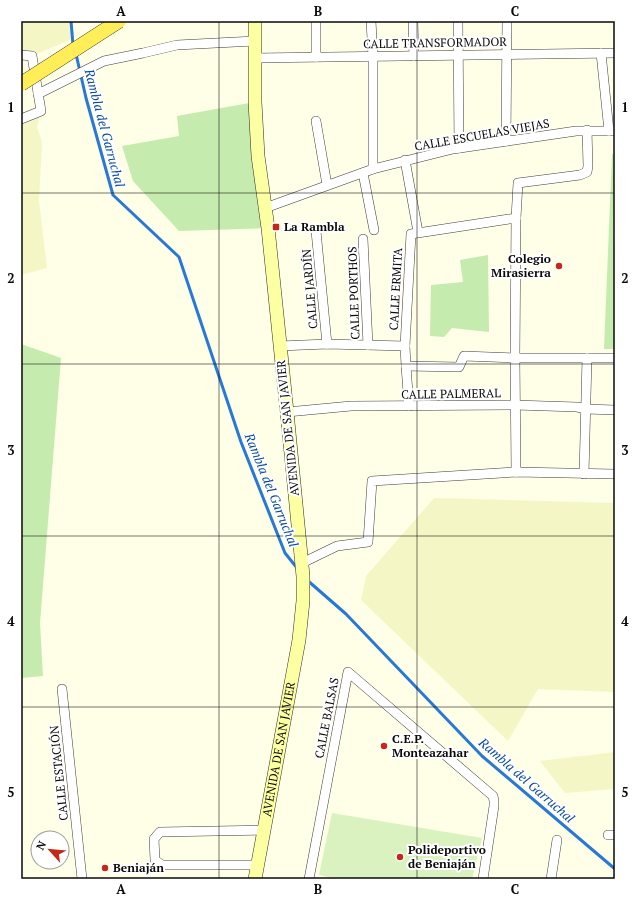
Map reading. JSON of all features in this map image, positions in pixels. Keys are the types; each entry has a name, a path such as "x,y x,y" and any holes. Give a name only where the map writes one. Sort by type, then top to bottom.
{"main road":[{"path":"21,84 119,21"},
{"path":"248,21 255,41"},
{"name":"AVENIDA DE SAN JAVIER","path":"255,21 256,129 287,412 302,563 303,601 299,640 255,879"}],"street":[{"path":"316,21 316,57"},
{"path":"371,21 374,56 373,169"},
{"path":"413,21 414,56"},
{"path":"458,21 459,148"},
{"path":"506,141 507,21"},
{"path":"38,94 104,61 177,45 255,41"},
{"path":"601,53 612,130"},
{"name":"CALLE TRANSFORMADOR","path":"255,58 615,53"},
{"path":"21,55 32,56 41,111 21,119"},
{"path":"316,121 327,185"},
{"path":"516,472 515,358 516,218 518,183 580,175 586,172 588,166 587,130"},
{"name":"CALLE ESCUELAS VIEJAS","path":"265,208 362,172 459,148 587,130 612,130"},
{"name":"CALLE ERMITA","path":"406,160 415,233 405,346 409,406"},
{"path":"362,172 374,230"},
{"path":"415,233 516,218"},
{"name":"CALLE JARDÍN","path":"316,231 327,344"},
{"name":"CALLE PORTHOS","path":"363,239 368,346"},
{"path":"280,346 327,344 405,346"},
{"path":"406,366 459,367 464,356 515,358 615,358"},
{"path":"584,474 587,358"},
{"name":"CALLE PALMERAL","path":"287,412 351,406 515,405 615,410"},
{"path":"302,563 337,546 368,542 372,481 516,472 615,474"},
{"name":"CALLE BALSAS","path":"309,879 348,672 489,793 494,801 494,806 482,879"},
{"name":"CALLE ESTACIÓN","path":"62,688 82,879"},
{"path":"258,865 162,865 155,860 154,839 160,832 264,830"},
{"path":"551,879 558,840"}],"green space":[{"path":"21,21 71,21 72,39 32,56 21,55"},
{"path":"255,102 268,228 179,231 133,181 122,146 179,136 177,116"},
{"path":"41,111 37,127 42,142 39,201 47,268 21,275 21,119"},
{"path":"612,154 615,154 615,349 604,349"},
{"path":"488,255 489,332 452,328 444,337 430,336 431,285 463,282 460,260"},
{"path":"21,344 61,358 40,623 43,676 21,678"},
{"path":"434,498 615,503 615,692 538,689 508,741 361,600 366,576"},
{"path":"615,752 615,789 565,793 540,761"},
{"name":"Polideportivo de Beniaján","path":"332,813 482,838 472,879 336,879 319,875"}],"waterway":[{"name":"Rambla del Garruchal","path":"71,21 73,45"},
{"name":"Rambla del Garruchal","path":"76,54 86,98 113,195 179,257 241,442 285,553 297,568"},
{"name":"Rambla del Garruchal","path":"307,580 346,614 482,756 615,869"}],"place":[{"name":"La Rambla","path":"276,227"},
{"name":"Colegio Mirasierra","path":"559,266"},
{"name":"C.E.P. Monteazahar","path":"384,746"},
{"name":"Polideportivo de Beniaján","path":"400,857"},
{"name":"Beniaján","path":"105,868"}]}
